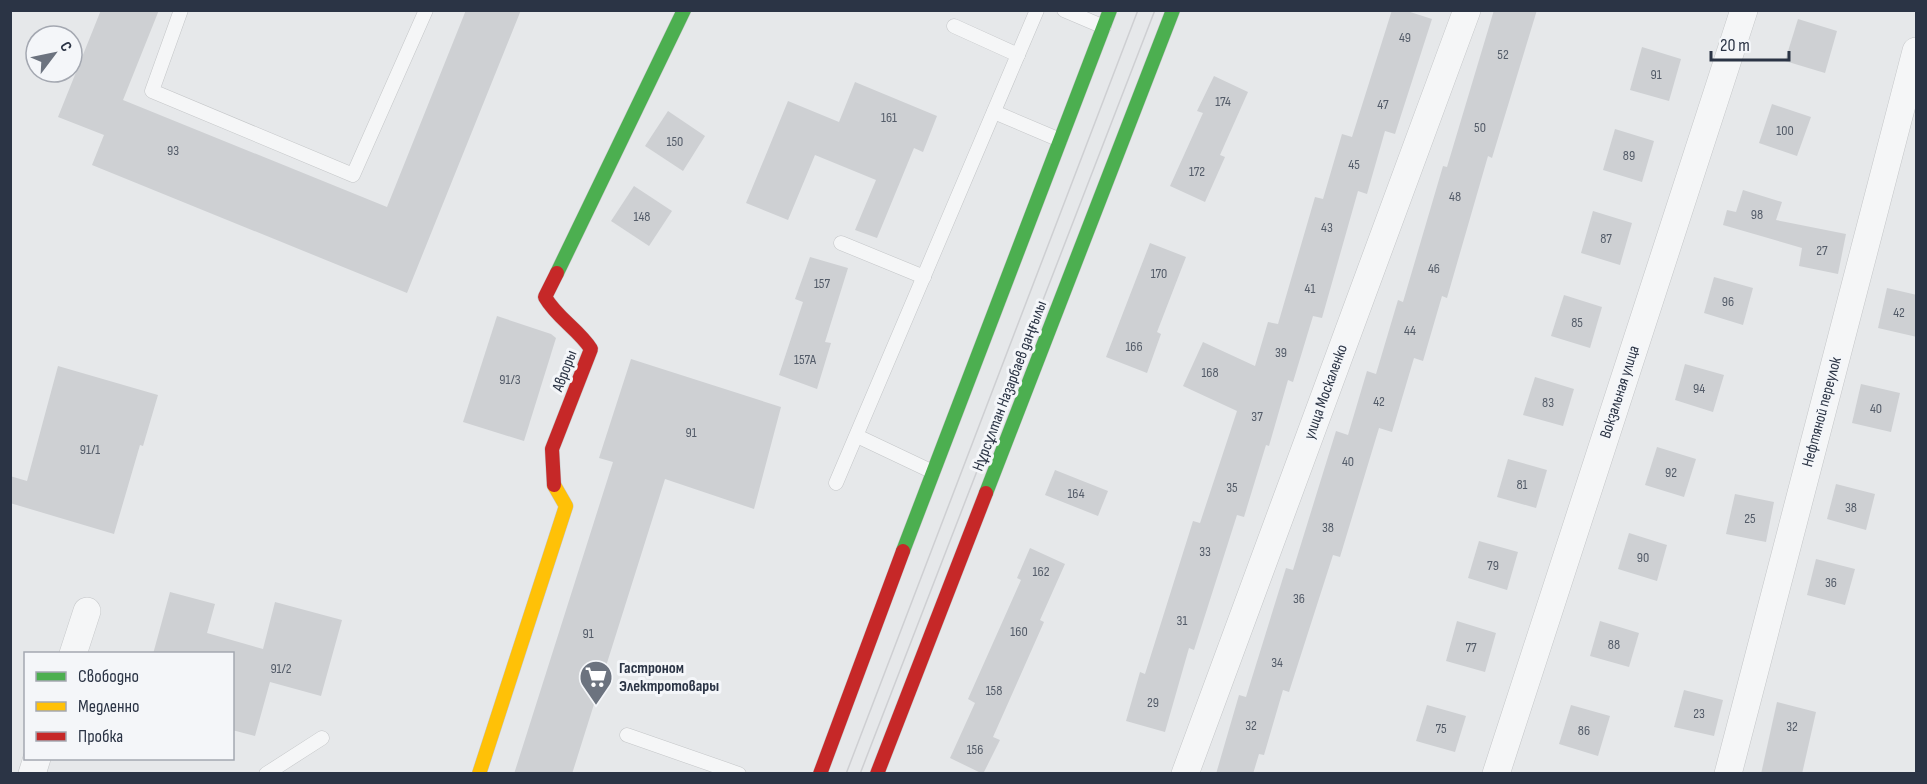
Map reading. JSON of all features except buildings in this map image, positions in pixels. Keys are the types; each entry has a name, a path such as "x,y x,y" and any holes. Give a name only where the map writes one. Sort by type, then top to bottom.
{"main road":[{"name":"Авроры","path":"479,774 566,506 552,482 552,450 591,349 580,332 552,313 545,297 684,10"},
{"path":"820,774 1110,10"},
{"name":"Нұрсұлтан Назарбаев даңғылы","path":"877,774 1173,10"}],"street":[{"name":"улица Москаленко","path":"1185,774 1467,10"},
{"name":"Вокзальная улица","path":"1496,774 1744,10"},
{"name":"Нефтяной переулок","path":"1728,774 1917,51"},
{"path":"74,652 87,611"}],"lane":[{"path":"181,10 152,91 353,175 426,10"},
{"path":"836,483 1037,10"},
{"path":"1064,10 1104,27"},
{"path":"954,26 1018,55"},
{"path":"994,112 1060,140"},
{"path":"841,243 924,277"},
{"path":"856,436 933,472"},
{"path":"627,735 739,774"},
{"path":"266,774 322,738"}],"tram line":[{"path":"846,774 1138,10"},
{"path":"860,774 1155,10"}],"traffic: fast":[{"path":"557,273 684,10"},
{"path":"903,551 1110,10"},
{"path":"986,493 1173,10"}],"traffic: slow":[{"path":"479,774 566,506 554,485"}],"traffic: jam":[{"path":"554,485 552,449 591,349 545,297 557,273"},
{"path":"877,774 986,493"},
{"path":"820,774 903,551"}],"place":[{"name":"Гастроном Электротовары","path":"596,706"}]}
